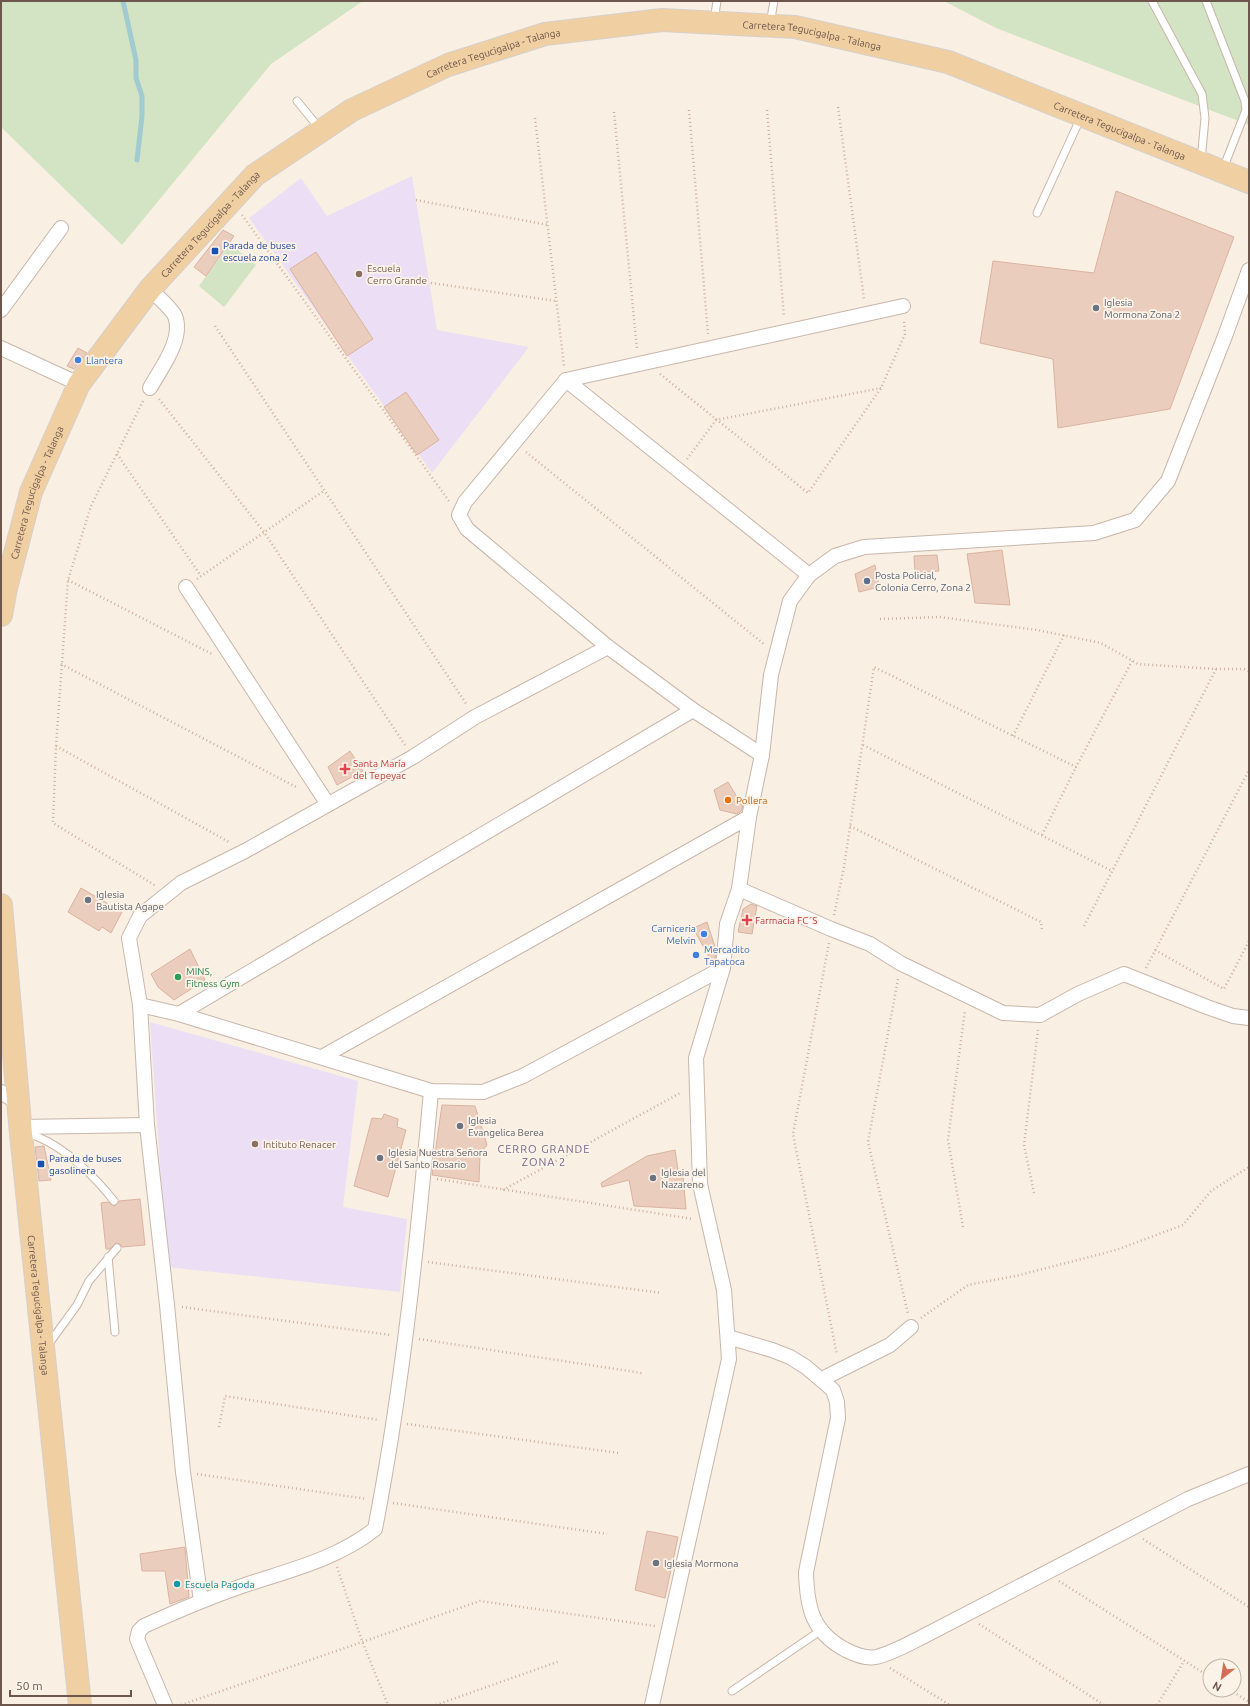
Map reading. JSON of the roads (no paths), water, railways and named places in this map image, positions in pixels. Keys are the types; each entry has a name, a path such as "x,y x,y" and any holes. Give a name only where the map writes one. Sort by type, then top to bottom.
{"main road":[{"name":"Carretera Tegucigalpa - Talanga","path":"1,615 6,588 31,492 79,384 150,289 255,175 352,110 448,65 545,34 662,20 794,27 948,62 1249,182"},
{"name":"Carretera Tegucigalpa - Talanga","path":"1,905 9,1098 20,1131 80,1705"}],"street":[{"path":"1,310 61,228"},
{"path":"652,1705 668,1627 703,1479 728,1359 728,1337 724,1290 700,1184 696,1058 723,968 727,924 740,889 749,817 762,755 771,675 790,601 809,576 835,556 864,547 1094,533 1135,520 1168,481 1249,270"},
{"path":"150,289 175,316 177,333 172,348 150,388"},
{"path":"762,755 693,710 608,647 466,529 459,515 465,502 513,442 566,380 903,306"},
{"path":"1,348 79,384"},
{"path":"566,380 809,576"},
{"path":"186,587 327,803"},
{"path":"201,1601 183,1472 167,1305 147,1124 140,1005 129,938 140,916 181,883 245,851 327,803 413,757 475,717 608,647"},
{"path":"180,1014 693,710"},
{"path":"322,1057 749,817"},
{"path":"740,889 831,929 870,944 900,963 1003,1013 1040,1015 1078,994 1124,974 1233,1016 1249,1018"},
{"path":"140,1005 180,1014 431,1091 483,1092 523,1076 723,968"},
{"path":"165,1705 137,1639 139,1631 144,1626 201,1601 333,1555 360,1542 375,1529 394,1422 424,1177 431,1091"},
{"path":"20,1131 147,1124"},
{"path":"822,1379 890,1345 911,1327"},
{"path":"728,1337 790,1357 822,1379 833,1390 837,1402 838,1418 806,1572 807,1592 811,1612 820,1631 834,1643 854,1654 874,1658 926,1635 1188,1499 1249,1474"}],"lane":[{"path":"713,23 717,1"},
{"path":"769,26 774,1"},
{"path":"1152,1 1202,94 1205,118 1201,163"},
{"path":"1206,1 1245,101 1246,110 1222,172"},
{"path":"297,101 321,131"},
{"path":"1037,213 1082,115"},
{"path":"20,1131 38,1136 74,1159 101,1185 114,1201"},
{"path":"42,1351 77,1305 89,1281 117,1248"},
{"path":"108,1257 116,1332"},
{"path":"732,1691 820,1631"}],"waterway":[{"path":"123,1 136,60 136,78 142,96 142,116 137,160"}],"place":[{"name":"Parada de buses escuela zona 2","path":"215,251"},
{"name":"Escuela Cerro Grande","path":"359,274"},
{"name":"Iglesia Mormona Zona 2","path":"1096,308"},
{"name":"Llantera","path":"78,360"},
{"name":"Posta Policial, Colonia Cerro, Zona 2","path":"867,581"},
{"name":"Santa María del Tepeyac","path":"345,769"},
{"name":"Pollera","path":"728,800"},
{"name":"Iglesia Bautista Agape","path":"88,900"},
{"name":"Farmacia FC´S","path":"747,920"},
{"name":"Carniceria Melvin","path":"704,934"},
{"name":"Mercadito Tapatoca","path":"696,955"},
{"name":"MINS, Fitness Gym","path":"178,977"},
{"name":"Iglesia Evangelica Berea","path":"460,1126"},
{"name":"Intituto Renacer","path":"255,1144"},
{"name":"Iglesia Nuestra Señora del Santo Rosario","path":"380,1158"},
{"name":"Parada de buses gasolinera","path":"41,1164"},
{"name":"Iglesia del Nazareno","path":"653,1178"},
{"name":"Iglesia Mormona","path":"656,1563"},
{"name":"Escuela Pagoda","path":"177,1584"}],"district":[{"name":"CERRO GRANDE ZONA 2","path":"544,1155"}]}
